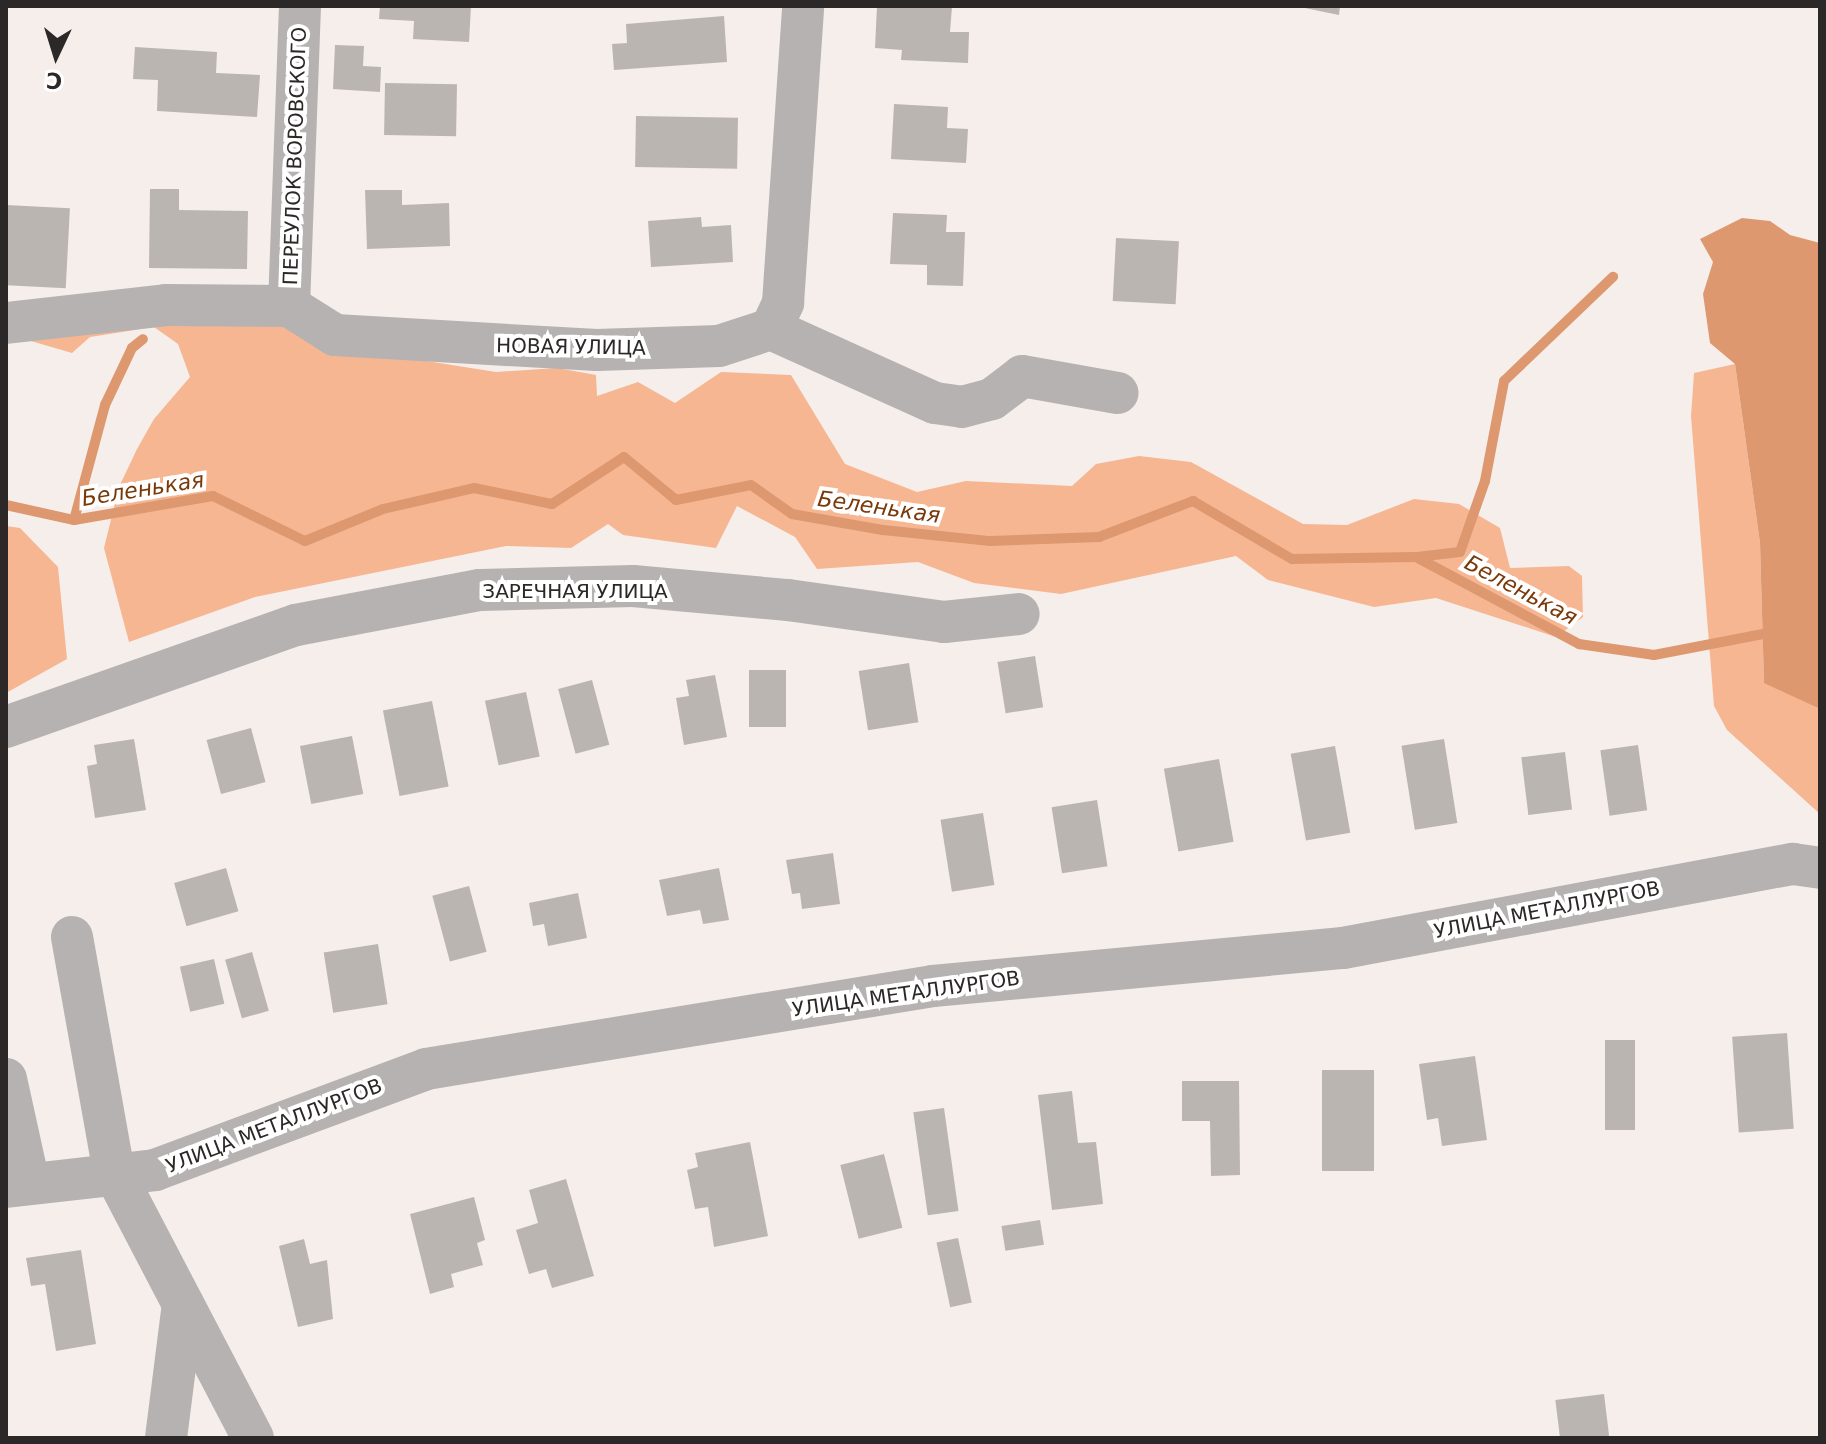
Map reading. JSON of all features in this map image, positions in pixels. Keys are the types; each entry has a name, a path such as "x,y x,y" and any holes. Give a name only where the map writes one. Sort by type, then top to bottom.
{"street":[{"name":"ПЕРЕУЛОК ВОРОВСКОГО","path":"289,306 300,6"},
{"path":"803,6 783,303 771,329 935,403 962,407 992,399 1022,376 1117,393"},
{"path":"6,323 166,305 289,306"},
{"name":"НОВАЯ УЛИЦА","path":"289,306 335,335 466,345 597,350 719,346 771,329"},
{"name":"ЗАРЕЧНАЯ УЛИЦА","path":"6,727 296,625 480,590 633,586 944,622 1019,614"},
{"name":"УЛИЦА МЕТАЛЛУРГОВ","path":"17,1185 114,1172 155,1170 426,1069 933,986 1343,948 1793,864 1820,868"},
{"path":"72,937 114,1172 253,1438"},
{"path":"6,1079 17,1185"},
{"path":"166,1438 183,1304"}],"shaded area":[{"path":"1742,218 1770,221 1790,235 1820,243 1820,709 1764,683 1760,543 1735,364 1710,343 1703,294 1713,262 1700,239"},
{"path":"280,323 332,346 496,372 557,368 596,375 597,396 638,382 675,403 721,372 791,375 845,464 917,492 966,481 1072,486 1096,464 1139,456 1191,462 1303,524 1347,525 1414,499 1459,504 1500,528 1510,568 1569,566 1582,576 1583,617 1556,637 1436,598 1374,607 1268,580 1236,556 1061,594 974,583 918,562 817,569 795,537 737,506 716,548 623,535 608,524 571,548 506,546 255,597 129,642 104,548 119,487 137,449 154,419 190,377 178,344 154,327 90,337 72,353 24,339 36,328"},
{"path":"1735,364 1760,543 1764,682 1820,709 1820,814 1727,730 1714,706 1691,416 1694,373"},
{"path":"6,526 20,528 58,567 67,659 6,693"}],"building":[{"path":"380,6 471,6 469,42 413,39 414,21 379,19"},
{"path":"877,6 952,7 950,32 969,32 968,63 901,60 902,50 875,48"},
{"path":"1295,6 1340,6 1339,15"},
{"path":"724,16 727,62 614,70 612,44 627,43 626,24"},
{"path":"335,45 364,46 363,66 381,67 380,92 333,89"},
{"path":"135,47 217,52 216,73 260,75 257,117 157,111 158,80 133,79"},
{"path":"385,83 457,84 456,136 384,135"},
{"path":"894,104 948,107 947,128 968,129 966,163 891,159"},
{"path":"636,116 738,118 737,169 635,167"},
{"path":"150,189 179,189 179,210 248,211 247,269 149,268"},
{"path":"365,190 402,190 402,205 449,203 450,246 367,249"},
{"path":"6,205 70,208 66,288 6,285"},
{"path":"893,213 947,215 946,232 965,232 963,286 927,285 927,265 890,264"},
{"path":"701,217 702,227 731,225 733,262 651,267 648,221"},
{"path":"1116,238 1179,241 1176,304 1113,301"},
{"path":"1035,656 1043,707 1006,713 997,662"},
{"path":"909,663 918,722 868,730 859,671"},
{"path":"749,670 786,670 786,727 749,727"},
{"path":"715,675 727,737 684,745 676,698 689,696 686,680"},
{"path":"592,680 609,745 576,754 558,689"},
{"path":"526,692 540,757 499,765 485,701"},
{"path":"432,701 449,786 400,796 383,711"},
{"path":"251,728 265,782 221,794 207,740"},
{"path":"352,736 363,794 311,804 300,746"},
{"path":"134,739 146,810 95,818 87,766 97,764 94,745"},
{"path":"1444,739 1457,823 1415,830 1402,746"},
{"path":"1638,745 1647,810 1610,816 1600,750"},
{"path":"1335,746 1350,833 1306,840 1291,754"},
{"path":"1565,752 1572,810 1528,815 1521,757"},
{"path":"1219,759 1234,842 1178,851 1164,769"},
{"path":"1097,800 1107,866 1062,873 1052,807"},
{"path":"983,813 994,885 952,892 941,820"},
{"path":"833,853 840,904 802,909 800,893 792,894 786,860"},
{"path":"226,868 238,911 186,926 174,883"},
{"path":"719,868 729,920 703,924 700,910 667,916 659,880"},
{"path":"469,886 487,952 450,962 432,896"},
{"path":"578,893 587,938 548,946 544,924 533,926 529,903"},
{"path":"378,944 388,1004 333,1013 324,953"},
{"path":"252,952 269,1011 242,1018 225,960"},
{"path":"214,959 224,1004 190,1012 180,967"},
{"path":"1787,1033 1794,1129 1739,1133 1732,1037"},
{"path":"1605,1040 1635,1040 1635,1130 1605,1130"},
{"path":"1475,1056 1487,1140 1442,1146 1438,1118 1427,1120 1419,1064"},
{"path":"1322,1070 1374,1070 1374,1171 1322,1171"},
{"path":"1182,1081 1239,1081 1240,1175 1211,1176 1210,1121 1182,1121"},
{"path":"1072,1091 1078,1143 1096,1142 1103,1204 1052,1210 1038,1095"},
{"path":"944,1108 958,1211 928,1215 913,1112"},
{"path":"750,1142 768,1236 714,1247 708,1207 695,1209 687,1170 698,1167 695,1153"},
{"path":"884,1154 902,1228 859,1239 840,1165"},
{"path":"566,1179 594,1276 552,1288 546,1269 529,1274 516,1230 538,1223 529,1190"},
{"path":"474,1197 485,1240 477,1243 483,1265 451,1274 454,1287 430,1294 410,1214"},
{"path":"1040,1220 1044,1245 1005,1251 1001,1226"},
{"path":"958,1238 972,1303 950,1307 936,1243"},
{"path":"304,1239 310,1264 327,1260 333,1319 298,1327 279,1246"},
{"path":"81,1250 96,1344 56,1351 45,1284 31,1286 26,1258"},
{"path":"1604,1394 1609,1436 1560,1438 1555,1400"}],"waterway":[{"path":"1417,557 1460,552 1485,481 1504,381 1613,277"},
{"path":"74,520 105,405 132,348 143,339"},
{"name":"Беленькая","path":"6,505 74,520 213,496 305,541 383,509 474,488 552,504 624,457 676,500 751,485 792,514 883,530 990,541 1099,537 1193,501 1292,559 1416,557 1579,644 1654,655 1763,634"}]}
